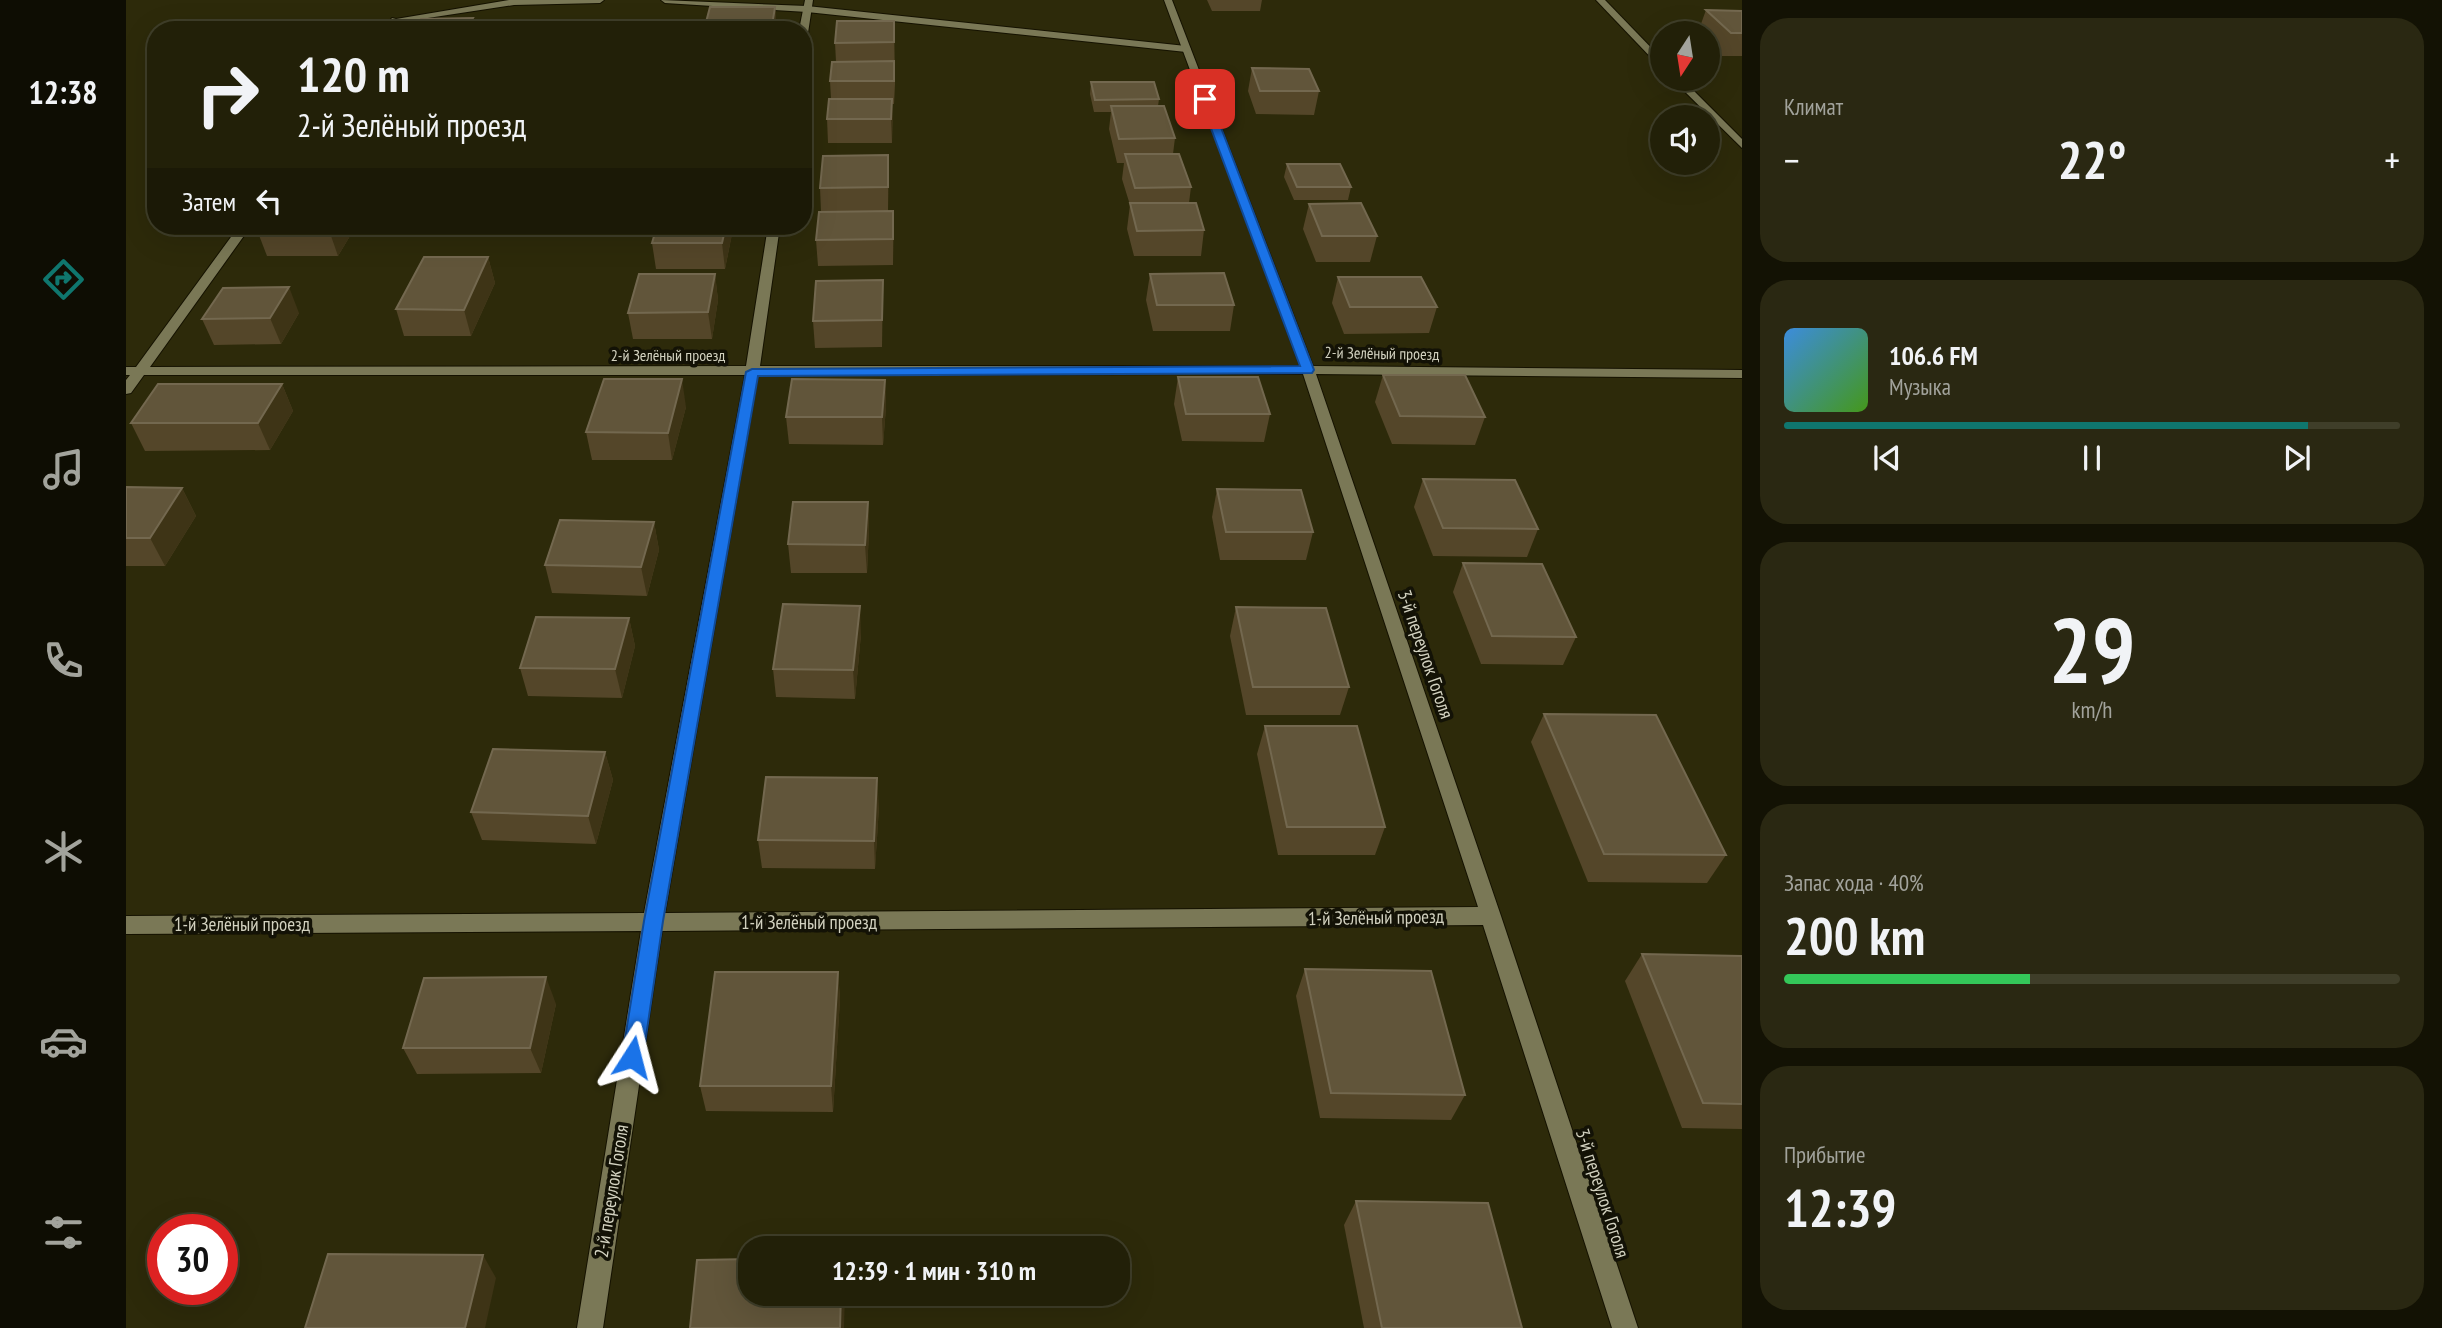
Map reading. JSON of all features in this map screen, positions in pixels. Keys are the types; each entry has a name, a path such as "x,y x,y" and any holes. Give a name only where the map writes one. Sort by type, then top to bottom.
{"street":[{"path":"394,21 514,2 600,0"},
{"path":"665,0 808,4 1186,49"},
{"name":"3-й переулок Гоголя","path":"1168,0 1308,370 1491,916 1625,1328"},
{"path":"1600,0 1650,52"},
{"path":"1689,91 1742,145"},
{"path":"126,390 133,371 238,235"},
{"name":"2-й переулок Гоголя","path":"590,1328 653,921 752,372 773,235"},
{"name":"2-й Зелёный проезд","path":"133,371 1308,370 1742,374"},
{"name":"1-й Зелёный проезд","path":"126,925 935,922 1491,916"}],"building":[{"path":"710,7 775,7 773,21 706,21"},
{"path":"1706,10 1742,11 1742,33 1731,33"},
{"path":"473,18 471,21 420,21"},
{"path":"837,21 894,21 894,42 835,43"},
{"path":"894,61 894,81 830,81 832,62"},
{"path":"1252,68 1309,69 1319,91 1260,91"},
{"path":"1091,82 1154,82 1159,99 1095,100"},
{"path":"829,99 892,99 891,119 827,119"},
{"path":"1111,106 1164,106 1175,138 1119,139"},
{"path":"1125,154 1179,154 1191,187 1135,188"},
{"path":"888,155 888,187 820,188 823,156"},
{"path":"1287,164 1340,164 1351,187 1297,187"},
{"path":"1130,203 1196,203 1204,230 1137,231"},
{"path":"1361,203 1377,236 1322,236 1309,204"},
{"path":"893,211 893,239 816,240 819,212"},
{"path":"654,235 724,235 722,243 652,243"},
{"path":"424,257 488,257 464,310 396,309"},
{"path":"1224,273 1234,305 1157,305 1150,274"},
{"path":"639,274 715,274 708,312 628,313"},
{"path":"1338,277 1421,277 1437,307 1350,307"},
{"path":"883,280 882,320 813,321 816,281"},
{"path":"289,287 270,318 202,319 223,288"},
{"path":"1383,375 1465,375 1485,417 1400,416"},
{"path":"1178,377 1258,377 1270,414 1186,414"},
{"path":"604,379 682,379 668,433 586,432"},
{"path":"792,379 885,380 882,417 786,417"},
{"path":"158,384 282,384 258,423 131,423"},
{"path":"1423,479 1515,480 1538,529 1443,528"},
{"path":"126,487 182,488 150,538 126,538"},
{"path":"1217,489 1301,490 1313,532 1226,532"},
{"path":"793,502 868,502 865,545 788,544"},
{"path":"560,520 654,522 641,567 545,565"},
{"path":"1463,563 1542,564 1576,637 1492,636"},
{"path":"783,604 860,606 853,670 773,669"},
{"path":"1236,607 1326,608 1349,687 1253,687"},
{"path":"536,617 629,618 615,669 520,668"},
{"path":"1544,714 1656,715 1726,855 1604,854"},
{"path":"1265,726 1357,726 1385,827 1287,827"},
{"path":"493,749 605,752 588,816 471,812"},
{"path":"766,777 877,778 874,841 758,840"},
{"path":"1642,954 1742,956 1742,1104 1703,1103"},
{"path":"1305,969 1431,971 1465,1095 1331,1093"},
{"path":"715,972 838,972 831,1086 700,1086"},
{"path":"546,977 530,1048 403,1048 424,978"},
{"path":"1356,1201 1488,1203 1522,1328 1382,1328"},
{"path":"328,1254 483,1255 465,1328 305,1328"},
{"path":"738,1259 738,1306 841,1306 840,1328 690,1328 697,1260"}],"route":[{"path":"632,1057 653,921 752,372 1308,370 1205,99"}]}
